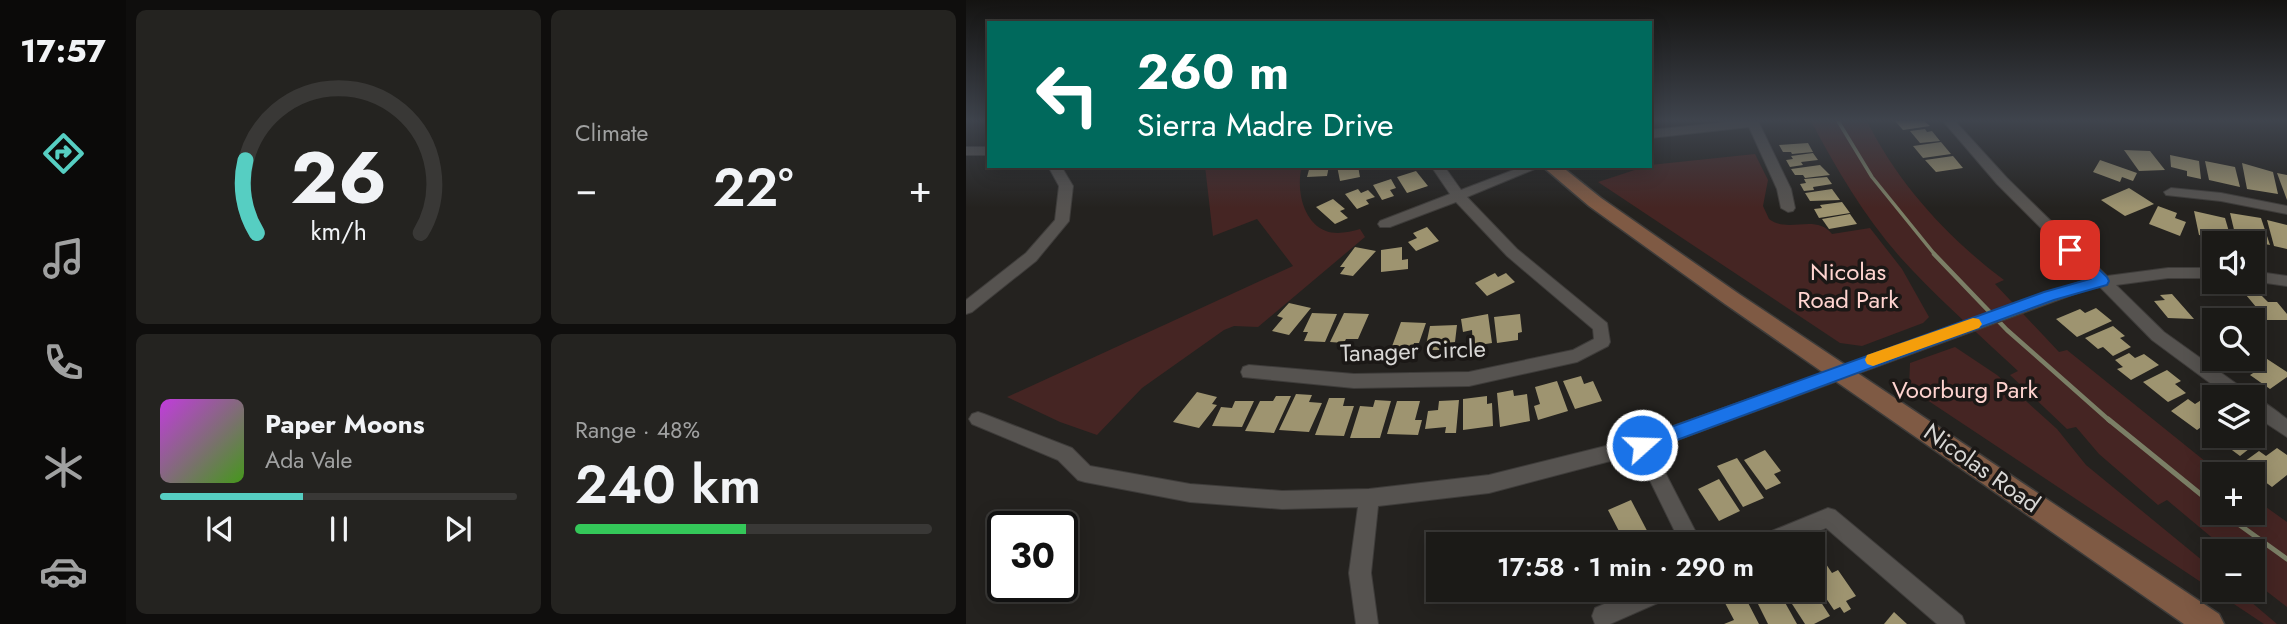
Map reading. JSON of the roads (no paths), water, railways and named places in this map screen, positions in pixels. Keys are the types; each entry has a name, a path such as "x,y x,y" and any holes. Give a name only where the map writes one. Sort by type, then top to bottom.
{"main road":[{"name":"Nicolas Road","path":"1552,168 1595,202 2209,624"}],"street":[{"path":"1766,150 1784,189 1788,208"},
{"path":"1973,150 2158,336 2225,385"},
{"path":"966,151 987,151"},
{"path":"966,308 1031,257 1062,221 1066,186 1055,168"},
{"path":"1438,168 1456,196"},
{"path":"1385,224 1531,168"},
{"path":"2171,192 2221,197 2287,211"},
{"name":"Tanager Circle","path":"1249,372 1354,381 1469,379 1577,356 1602,342 1601,327 1518,256 1456,196"},
{"path":"978,419 1065,454 1085,474 1190,493 1282,500 1369,498 1489,484 1642,445 2030,303 2101,281 2168,273 2202,273"},
{"path":"2265,278 2287,281"},
{"path":"2265,413 2287,429"},
{"path":"1642,445 1686,532"},
{"path":"1367,624 1360,573 1369,498"},
{"path":"1793,532 1828,517 1954,624"},
{"path":"1603,616 1634,602"}],"waterway":[{"path":"1856,150 1872,177 1936,256"},
{"path":"1934,254 2007,330 2110,421"},
{"path":"2108,419 2202,495"},
{"path":"2240,525 2287,559"}],"park label":[{"name":"Nicolas Road Park","path":"1848,286"},
{"name":"Voorburg Park","path":"1965,390"}]}
